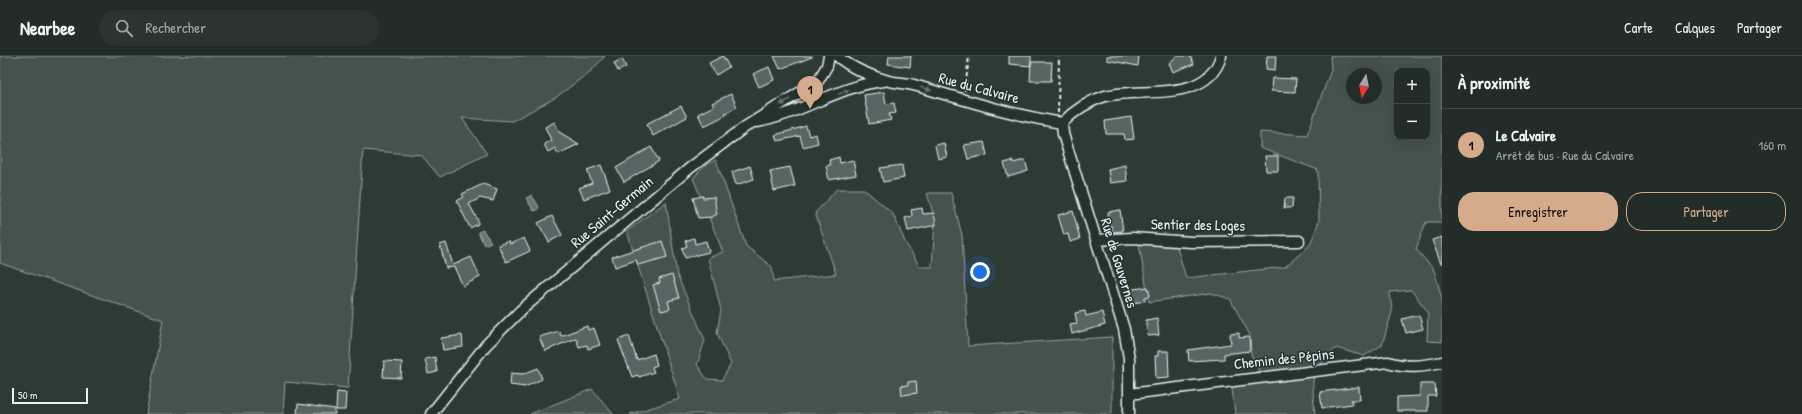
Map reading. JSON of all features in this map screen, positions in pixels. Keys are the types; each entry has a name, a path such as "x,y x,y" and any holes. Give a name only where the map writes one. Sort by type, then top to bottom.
{"street":[{"name":"Rue Saint-Germain","path":"431,414 486,345 521,310 690,168 745,127 754,123 818,81 827,66 829,56"},
{"name":"Rue du Calvaire","path":"837,56 855,67 888,81 915,85 964,101 1060,123"},
{"path":"1060,123 1084,105 1105,96 1168,91 1190,87 1207,79 1219,63 1221,56"},
{"name":"Rue du Calvaire","path":"754,123 781,116 860,85 888,81"},
{"name":"Rue de Gouvernes","path":"1060,123 1124,329 1129,358 1129,414"},
{"name":"Sentier des Loges","path":"1096,240 1132,238 1191,242 1299,241"},
{"name":"Chemin des Pépins","path":"1129,394 1388,362 1401,366 1412,366 1442,362"}],"path":[{"path":"964,101 969,56"},
{"path":"1059,56 1060,123"}],"shaded area":[{"path":"0,56 605,56 591,71 555,98 512,121 462,118 487,154 440,177 421,155 363,150 348,388 285,382 283,414 146,414 163,320 0,263"},
{"path":"1330,56 1442,56 1442,222 1426,222 1416,249 1434,270 1442,299 1442,342 1427,341 1428,312 1411,290 1390,292 1392,312 1382,345 1364,356 1336,348 1320,364 1316,371 1313,384 1315,414 1235,414 1231,381 1259,371 1251,354 1250,335 1230,299 1211,293 1149,302 1139,244 1176,244 1186,278 1285,267 1310,245 1319,221 1318,170 1260,148 1260,132 1307,135 1331,70"},
{"path":"716,160 746,246 772,267 774,281 836,274 815,213 837,189 864,189 893,214 905,242 920,267 932,267 935,220 927,193 951,193 962,235 968,346 1112,337 1112,414 630,414 680,399 627,231 666,202 677,275 705,340 697,365 707,379 722,380 731,364 717,333 721,310 708,258 723,252 693,178 706,165"},
{"path":"532,195 539,207 536,211 533,210 526,198"},
{"path":"483,230 491,242 484,245 478,232"},
{"path":"592,389 613,414 530,414"}],"building":[{"path":"723,56 729,67 716,75 709,63"},
{"path":"774,56 812,56 812,57 780,69"},
{"path":"889,56 911,56 910,67 888,64"},
{"path":"1009,56 1031,56 1031,66 1009,64"},
{"path":"1107,56 1139,56 1138,66 1107,60"},
{"path":"1177,56 1190,56 1194,64 1173,72 1169,63"},
{"path":"1267,56 1276,56 1275,70 1266,69"},
{"path":"622,59 626,67 618,71 614,63"},
{"path":"1031,62 1052,62 1051,81 1030,81"},
{"path":"769,67 774,80 759,87 753,74"},
{"path":"1272,78 1296,79 1295,92 1271,91"},
{"path":"884,92 886,104 894,103 896,113 889,114 891,120 869,124 864,95"},
{"path":"731,94 737,107 725,113 726,115 704,126 698,114 714,106 712,103"},
{"path":"681,106 687,117 653,136 647,125 648,123"},
{"path":"1131,117 1134,139 1125,140 1124,134 1106,134 1105,121"},
{"path":"555,122 559,132 579,144 558,154 555,148 548,152 544,144 551,140 545,127"},
{"path":"806,126 809,136 816,134 818,143 803,147 800,136 777,141 775,135"},
{"path":"984,142 987,155 968,159 964,145"},
{"path":"944,143 947,157 938,159 935,145"},
{"path":"651,147 659,161 624,182 616,168"},
{"path":"1265,156 1278,156 1278,171 1266,171"},
{"path":"839,157 840,163 853,160 856,175 829,180 826,166 830,165 829,160"},
{"path":"1025,160 1028,171 1008,177 1004,163 1012,161 1013,163"},
{"path":"601,165 610,189 584,199 579,188 592,183 587,170"},
{"path":"902,165 904,178 883,182 880,168"},
{"path":"1125,165 1127,181 1110,183 1108,169"},
{"path":"750,166 754,179 736,185 732,172"},
{"path":"790,167 795,186 774,191 770,171"},
{"path":"483,184 497,189 493,201 480,198 469,204 478,220 478,224 470,228 457,201 464,197 462,194"},
{"path":"703,196 703,198 714,197 717,214 712,217 698,218 693,198"},
{"path":"1285,198 1293,198 1292,208 1284,208"},
{"path":"922,208 923,214 934,213 936,225 908,231 905,218 912,216 911,210"},
{"path":"1120,210 1123,231 1112,232 1108,212"},
{"path":"1073,211 1080,239 1070,242 1068,234 1064,235 1058,215"},
{"path":"552,216 562,235 549,242 538,223"},
{"path":"1442,237 1442,263 1441,264 1432,240"},
{"path":"524,238 530,251 506,262 498,245 509,241 510,244"},
{"path":"694,238 695,244 706,241 709,252 685,258 682,248 687,246 685,241"},
{"path":"662,241 667,257 638,265 636,260 615,267 612,257"},
{"path":"446,243 453,265 471,257 480,277 463,286 454,267 446,268 440,245"},
{"path":"672,275 679,298 668,301 670,309 661,311 653,285 660,283 659,279"},
{"path":"1148,287 1150,296 1145,297 1145,301 1127,304 1126,290"},
{"path":"1085,311 1086,316 1102,312 1105,325 1072,334 1070,324 1077,323 1075,313"},
{"path":"1419,315 1423,329 1406,333 1402,319"},
{"path":"1157,318 1159,335 1148,336 1146,320"},
{"path":"587,326 588,330 594,328 600,345 588,349 587,345 579,347 576,338 545,351 539,337 559,331 561,336"},
{"path":"1239,333 1239,338 1249,337 1250,351 1224,354 1224,359 1189,361 1188,350 1231,344 1230,334"},
{"path":"462,335 463,347 443,350 441,338"},
{"path":"629,336 637,360 654,354 657,365 652,367 654,372 639,377 638,375 632,377 618,340"},
{"path":"1158,351 1168,351 1169,377 1156,378 1155,356 1158,356"},
{"path":"435,357 437,372 428,374 425,359"},
{"path":"384,361 402,362 401,378 383,377"},
{"path":"538,368 542,379 525,387 510,385 511,373 523,374"},
{"path":"916,381 917,393 902,395 901,386 908,385 908,382"},
{"path":"1420,384 1435,384 1436,396 1428,396 1428,411 1397,411 1397,397 1420,396"},
{"path":"1359,387 1360,400 1351,400 1352,404 1322,408 1320,392"},
{"path":"337,392 346,393 345,410 336,410"},
{"path":"298,404 335,409 335,414 297,414"}],"place":[{"name":"Le Calvaire","path":"810,109"}]}
